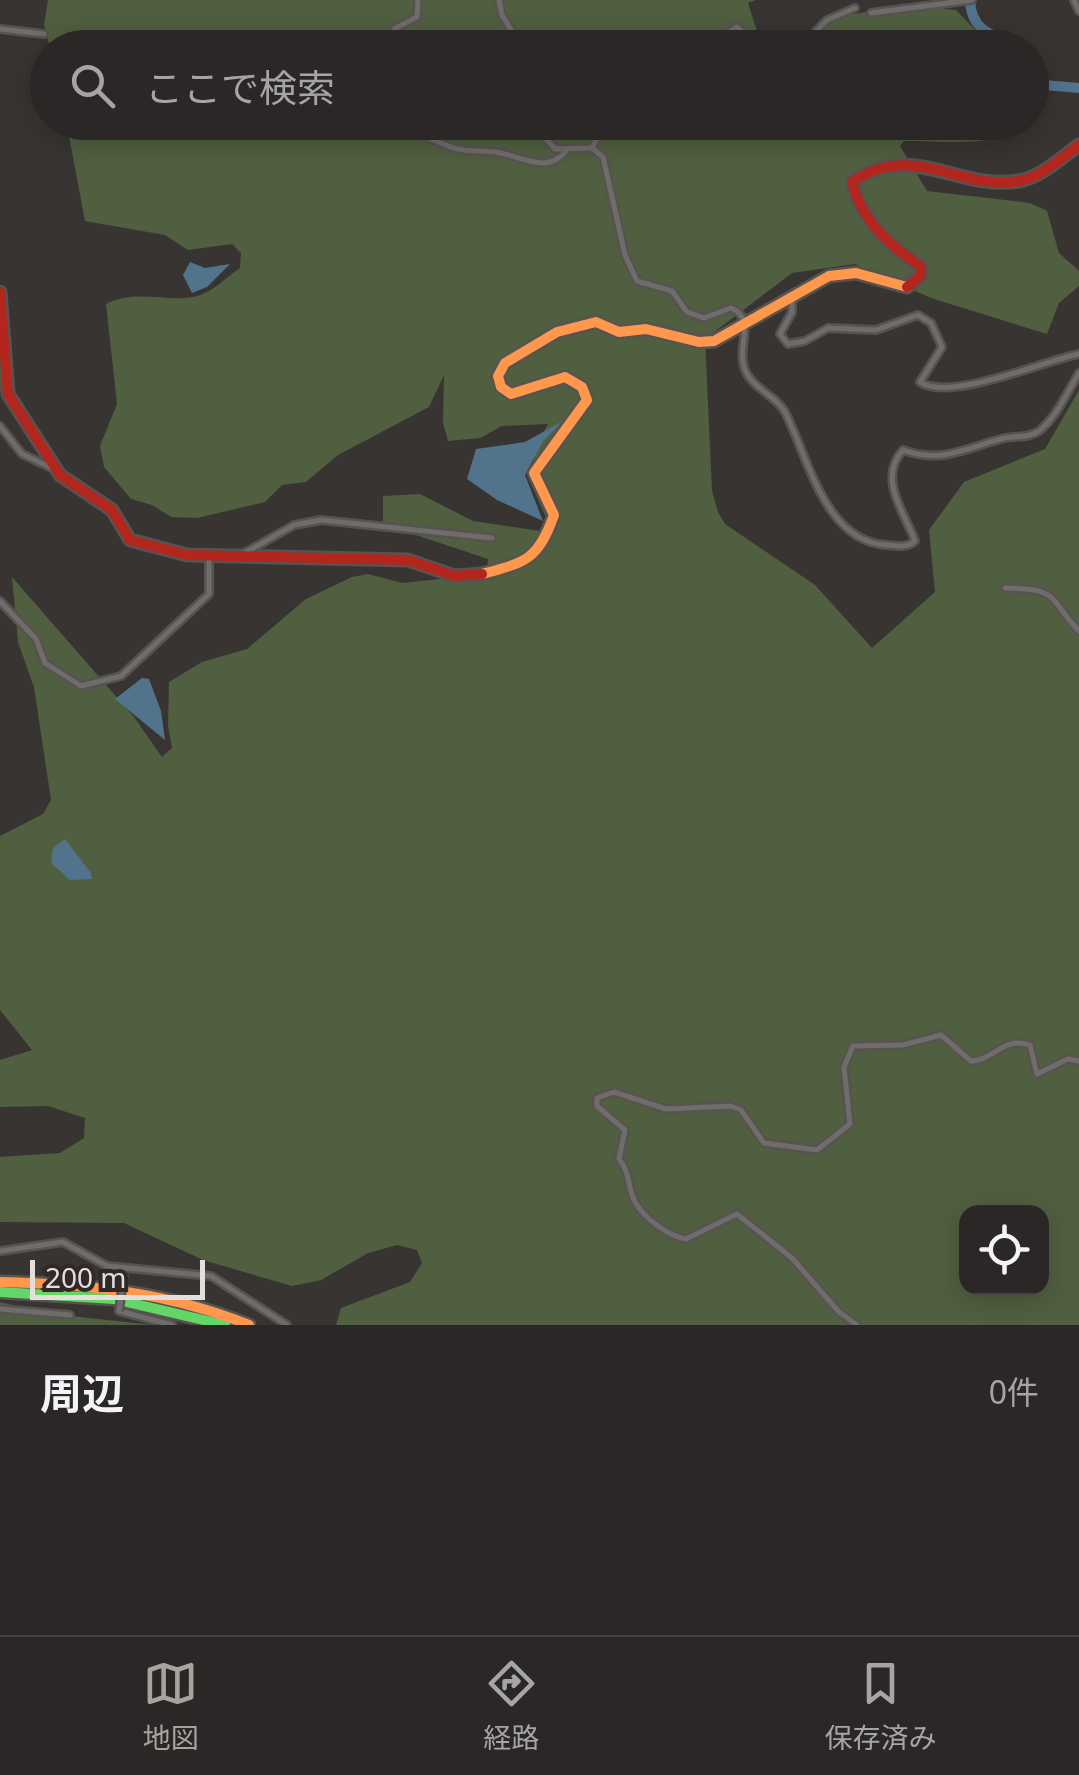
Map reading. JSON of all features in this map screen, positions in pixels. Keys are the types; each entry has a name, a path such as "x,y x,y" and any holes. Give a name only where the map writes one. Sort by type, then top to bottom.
{"main road":[{"path":"0,292 8,394 56,469 68,483 112,510 130,540 156,550 209,555 408,560 455,576 518,564 543,546 554,524 554,515 538,488 538,464 549,446 573,426 587,400 576,381 562,376 536,381 512,394 501,388 498,376 504,363 556,332 596,322 619,332 646,329 699,342 725,338 822,279 851,272 909,287 921,275 920,266 885,242 857,201 852,182 860,174 909,163 1013,182 1033,176 1079,145"},
{"path":"2,1287 112,1297 177,1309 226,1325"},
{"path":"2,1287 148,1294 250,1325"}],"street":[{"path":"394,30 417,17 418,0"},
{"path":"499,0 511,30"},
{"path":"871,13 972,0"},
{"path":"1074,0 1079,11"},
{"path":"818,30 828,20 855,8"},
{"path":"0,29 30,32"},
{"path":"436,140 456,149 504,153 530,163 549,162 567,150"},
{"path":"544,140 548,145 567,150 592,148 605,161 625,255 637,281 672,291 687,312 704,318 731,308 743,313 747,322 742,336 746,373 784,412 826,505 856,534 879,545 912,545 915,540 892,497 898,456 903,450 949,455 970,452 1002,438 1028,436 1048,422 1079,373"},
{"path":"592,148 596,140"},
{"path":"792,295 792,312 780,334 788,344 840,326 862,332 918,316 929,321 942,346 920,382 930,387 984,381 1079,354"},
{"path":"0,426 22,454 38,465 56,469"},
{"path":"241,555 294,525 321,520 492,538"},
{"path":"0,601 36,639 45,663 80,686 96,685 121,676 208,594 209,555"},
{"path":"1005,588 1039,590 1057,598 1079,631"},
{"path":"857,1325 840,1312 792,1258 737,1214 686,1239 668,1233 648,1216 633,1198 630,1172 618,1159 625,1130 597,1106 597,1098 614,1092 666,1109 731,1106 742,1110 764,1142 817,1150 850,1124 844,1067 845,1055 853,1046 902,1045 941,1035 952,1040 971,1061 980,1060 1008,1043 1030,1045 1036,1074 1068,1058 1079,1061"},
{"path":"0,1251 64,1242 125,1272 212,1276 288,1325"},
{"path":"125,1272 119,1311 172,1325"},
{"path":"0,1309 70,1315"}],"green space":[{"path":"48,0 756,0 748,3 757,30 45,30"},
{"path":"907,5 956,10 975,30 813,30 825,19"},
{"path":"70,140 986,140 904,141 900,146 927,191 1030,203 1047,211 1059,253 1079,271 1079,286 1059,303 1047,334 931,298 855,264 792,273 705,339 712,491 718,512 725,524 815,585 872,648 935,592 929,530 964,482 1045,449 1079,390 1079,1325 336,1325 341,1308 410,1282 422,1263 417,1250 397,1245 368,1253 321,1280 292,1286 203,1260 124,1223 0,1222 0,1157 60,1153 84,1138 85,1118 48,1106 0,1107 0,1060 32,1050 0,1010 0,836 43,814 51,800 34,687 18,642 12,577 134,717 162,757 172,748 169,682 202,662 247,649 306,599 352,577 368,574 402,583 487,574 488,559 383,524 383,496 420,494 473,521 554,533 532,479 534,455 548,424 502,426 480,438 448,441 443,423 444,375 429,407 338,455 306,482 282,485 265,502 197,518 171,517 152,505 131,499 104,467 100,446 117,404 106,304 128,297 200,295 240,268 241,253 232,244 188,250 165,235 85,221"},
{"path":"0,1302 43,1313 154,1325 0,1325"}],"water":[{"path":"190,262 205,268 230,264 207,287 192,293 183,275"},
{"path":"563,421 543,441 525,475 543,521 497,500 467,479 476,449 525,442"},
{"path":"142,678 149,679 161,711 165,740 115,699"},
{"path":"65,839 92,879 70,880 51,863 53,848"}],"waterway":[{"path":"970,0 974,18 983,30"},
{"path":"1049,85 1079,88"}],"traffic: fast":[{"path":"0,1292 114,1299 225,1325"}],"traffic: slow":[{"path":"482,574 520,562 542,542 554,515 534,473 587,400 582,387 565,377 511,394 501,387 498,376 505,363 557,332 596,322 619,332 646,329 699,342 714,341 829,276 856,273 907,287"},
{"path":"0,1282 64,1285 157,1297 249,1325"}],"traffic: jam":[{"path":"907,287 921,275 920,266 878,230 862,208 852,182 874,170 895,166 915,166 996,182 1019,181 1043,171 1079,145"},
{"path":"0,292 8,394 60,475 112,510 130,540 187,555 408,560 455,576 482,574"}]}
